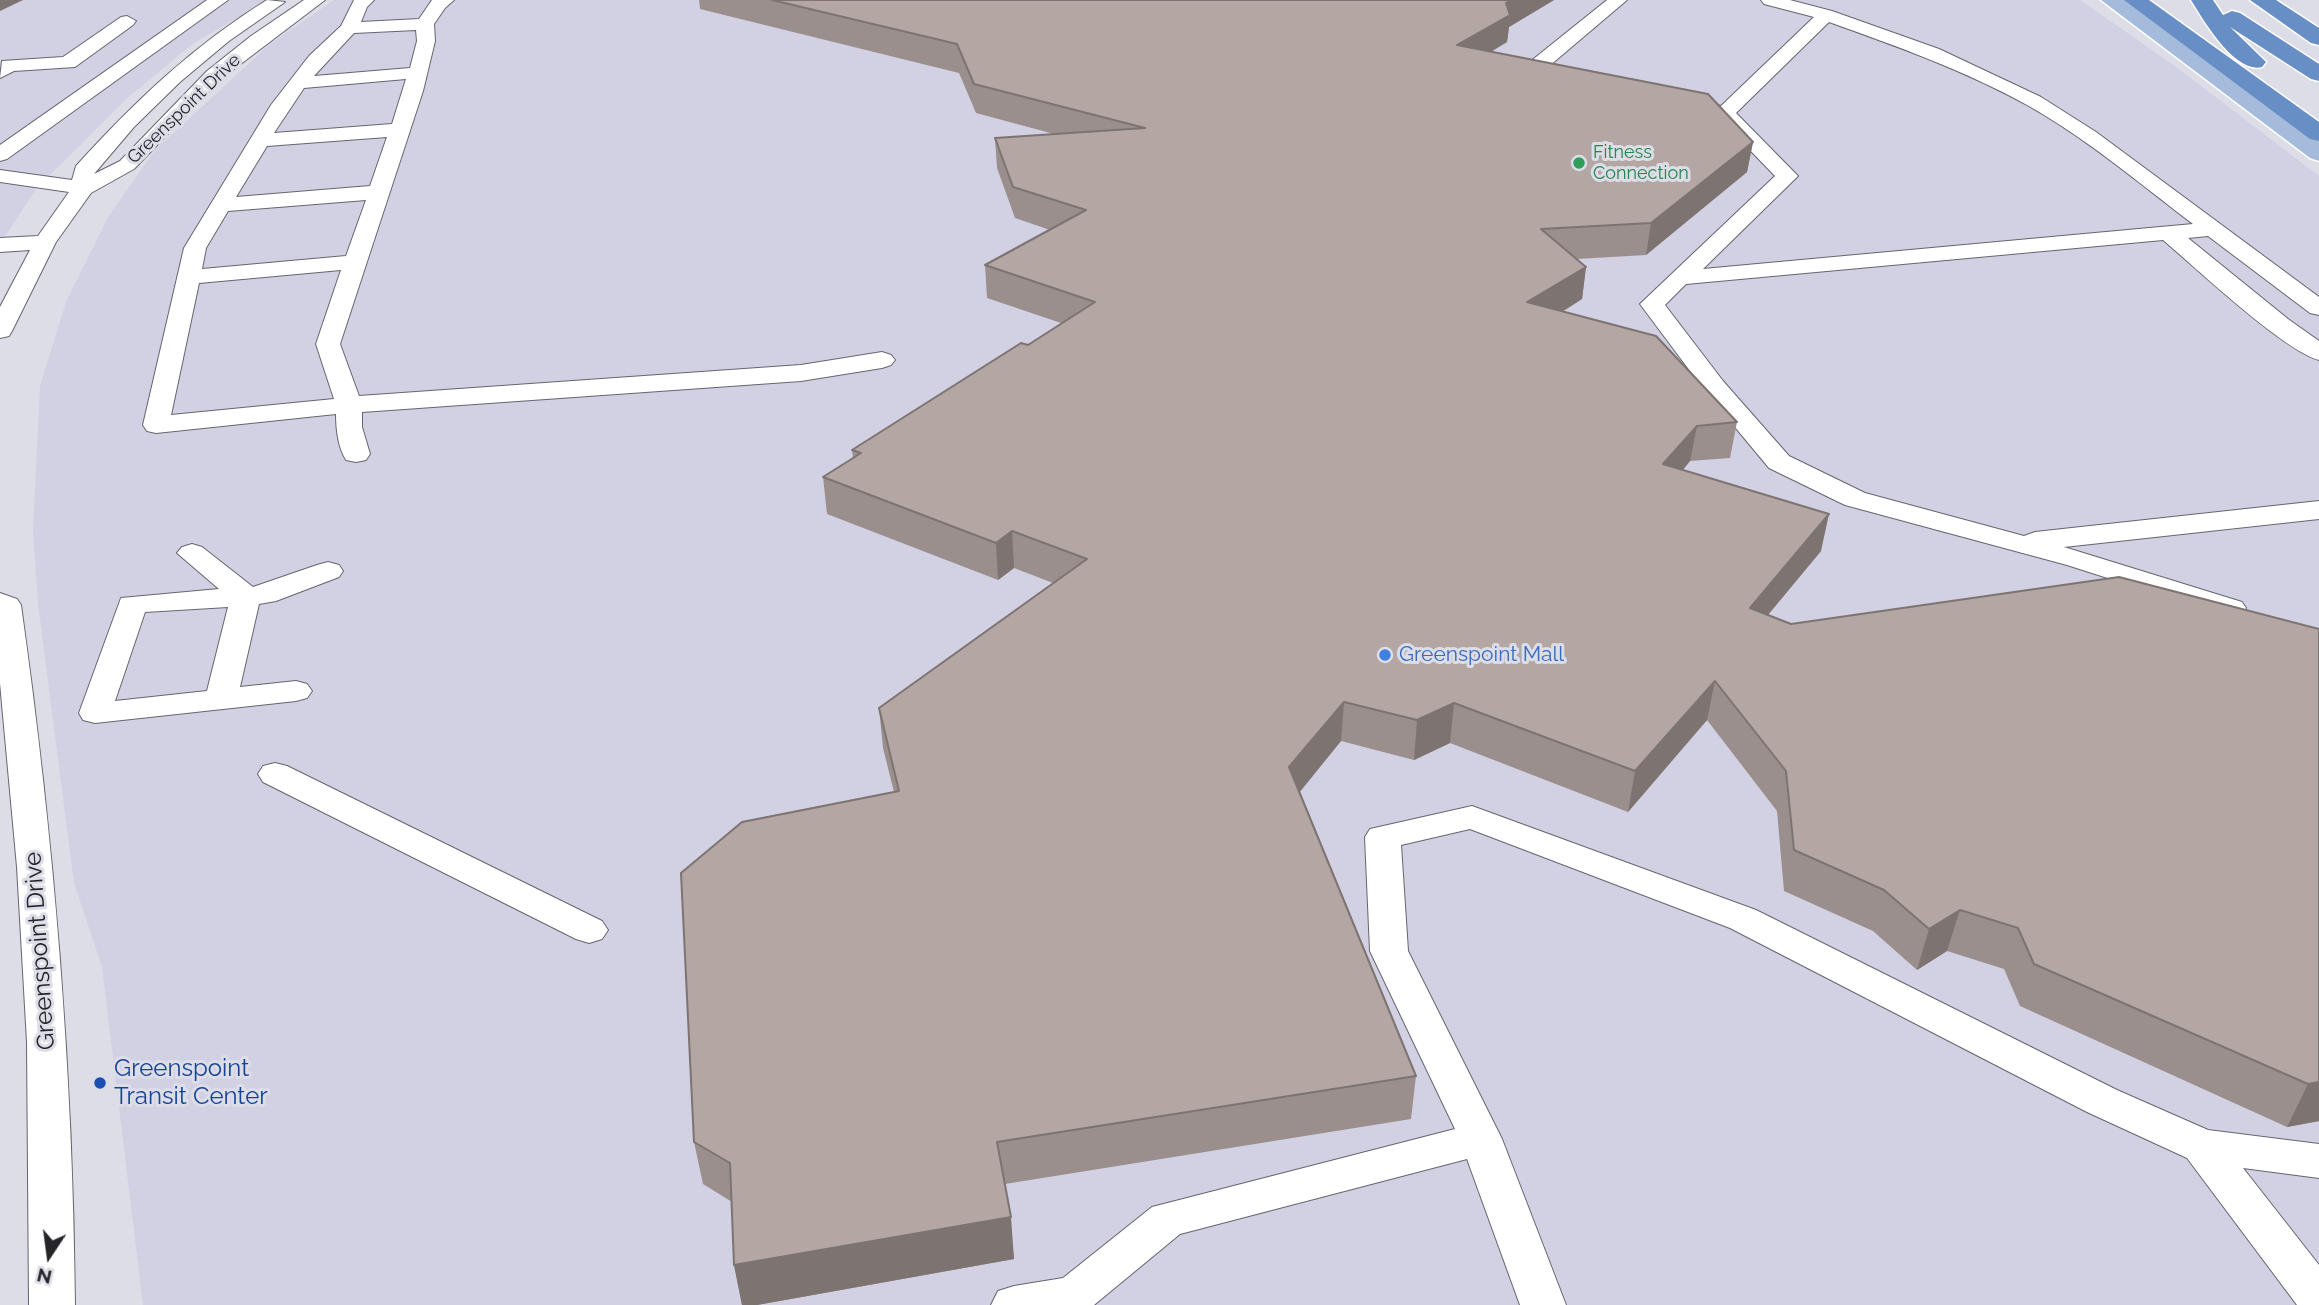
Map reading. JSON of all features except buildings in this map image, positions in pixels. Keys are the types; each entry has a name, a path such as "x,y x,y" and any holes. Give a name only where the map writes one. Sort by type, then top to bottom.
{"highway":[{"path":"2126,0 2166,40"},
{"path":"2135,0 2319,134"},
{"path":"2203,0 2319,74"},
{"path":"2203,0 2222,32 2240,50 2319,113"},
{"path":"2261,0 2319,38"},
{"path":"2289,0 2319,19"}],"main road":[{"path":"2112,0 2319,153"}],"street":[{"path":"0,155 219,0"},
{"name":"Greenspoint Drive","path":"83,188 83,170 128,120 195,60 280,0"},
{"name":"Greenspoint Drive","path":"0,331 45,242 83,188 127,165 214,75 258,40 316,0"},
{"path":"365,0 359,5 349,28 316,60 298,83 195,248 156,425 349,405 801,373 882,360"},
{"path":"356,454 349,427 349,405 328,344 413,90 415,73 426,41 425,24 438,4 445,0"},
{"path":"1591,82 1533,69 1618,0"},
{"path":"1770,0 1826,15 1952,61 2034,101 2089,136 2319,308"},
{"path":"1725,113 1826,15"},
{"path":"0,72 9,65 68,63 127,21"},
{"path":"349,28 425,24"},
{"path":"298,83 415,73"},
{"path":"1663,98 1725,113 1787,176 1652,304 1714,386 1779,461 1855,499 2017,543 2257,616"},
{"path":"260,141 400,130"},
{"path":"0,176 83,188"},
{"path":"221,205 379,192"},
{"path":"1679,278 2212,229"},
{"path":"2168,233 2279,324 2319,352"},
{"path":"0,245 45,242"},
{"path":"189,277 356,262"},
{"path":"2017,543 2319,510"},
{"path":"192,554 246,596"},
{"path":"296,691 95,713 132,604 265,595 328,571"},
{"path":"221,699 246,596"},
{"name":"Greenspoint Drive","path":"0,602 6,605 24,735 46,1000 52,1179 52,1305"},
{"path":"275,774 589,930"},
{"path":"1543,1305 1481,1139 1389,951 1384,837 1472,817 1743,919 2102,1101 2203,1146 2319,1161"},
{"path":"1014,1305 1074,1295 1167,1220 1481,1139"},
{"path":"2203,1146 2319,1299"}],"shaded area":[{"path":"0,0 267,0 191,45 125,100 36,189 0,244"},
{"path":"334,0 2080,0 2175,66 2319,176 2319,1305 143,1305 102,967 74,883 38,604 33,531 40,386 66,302 108,217 155,150 271,43"}],"place":[{"name":"Fitness Connection","path":"1579,163"},
{"name":"Greenspoint Mall","path":"1385,655"},
{"name":"Greenspoint Transit Center","path":"100,1083"}]}
